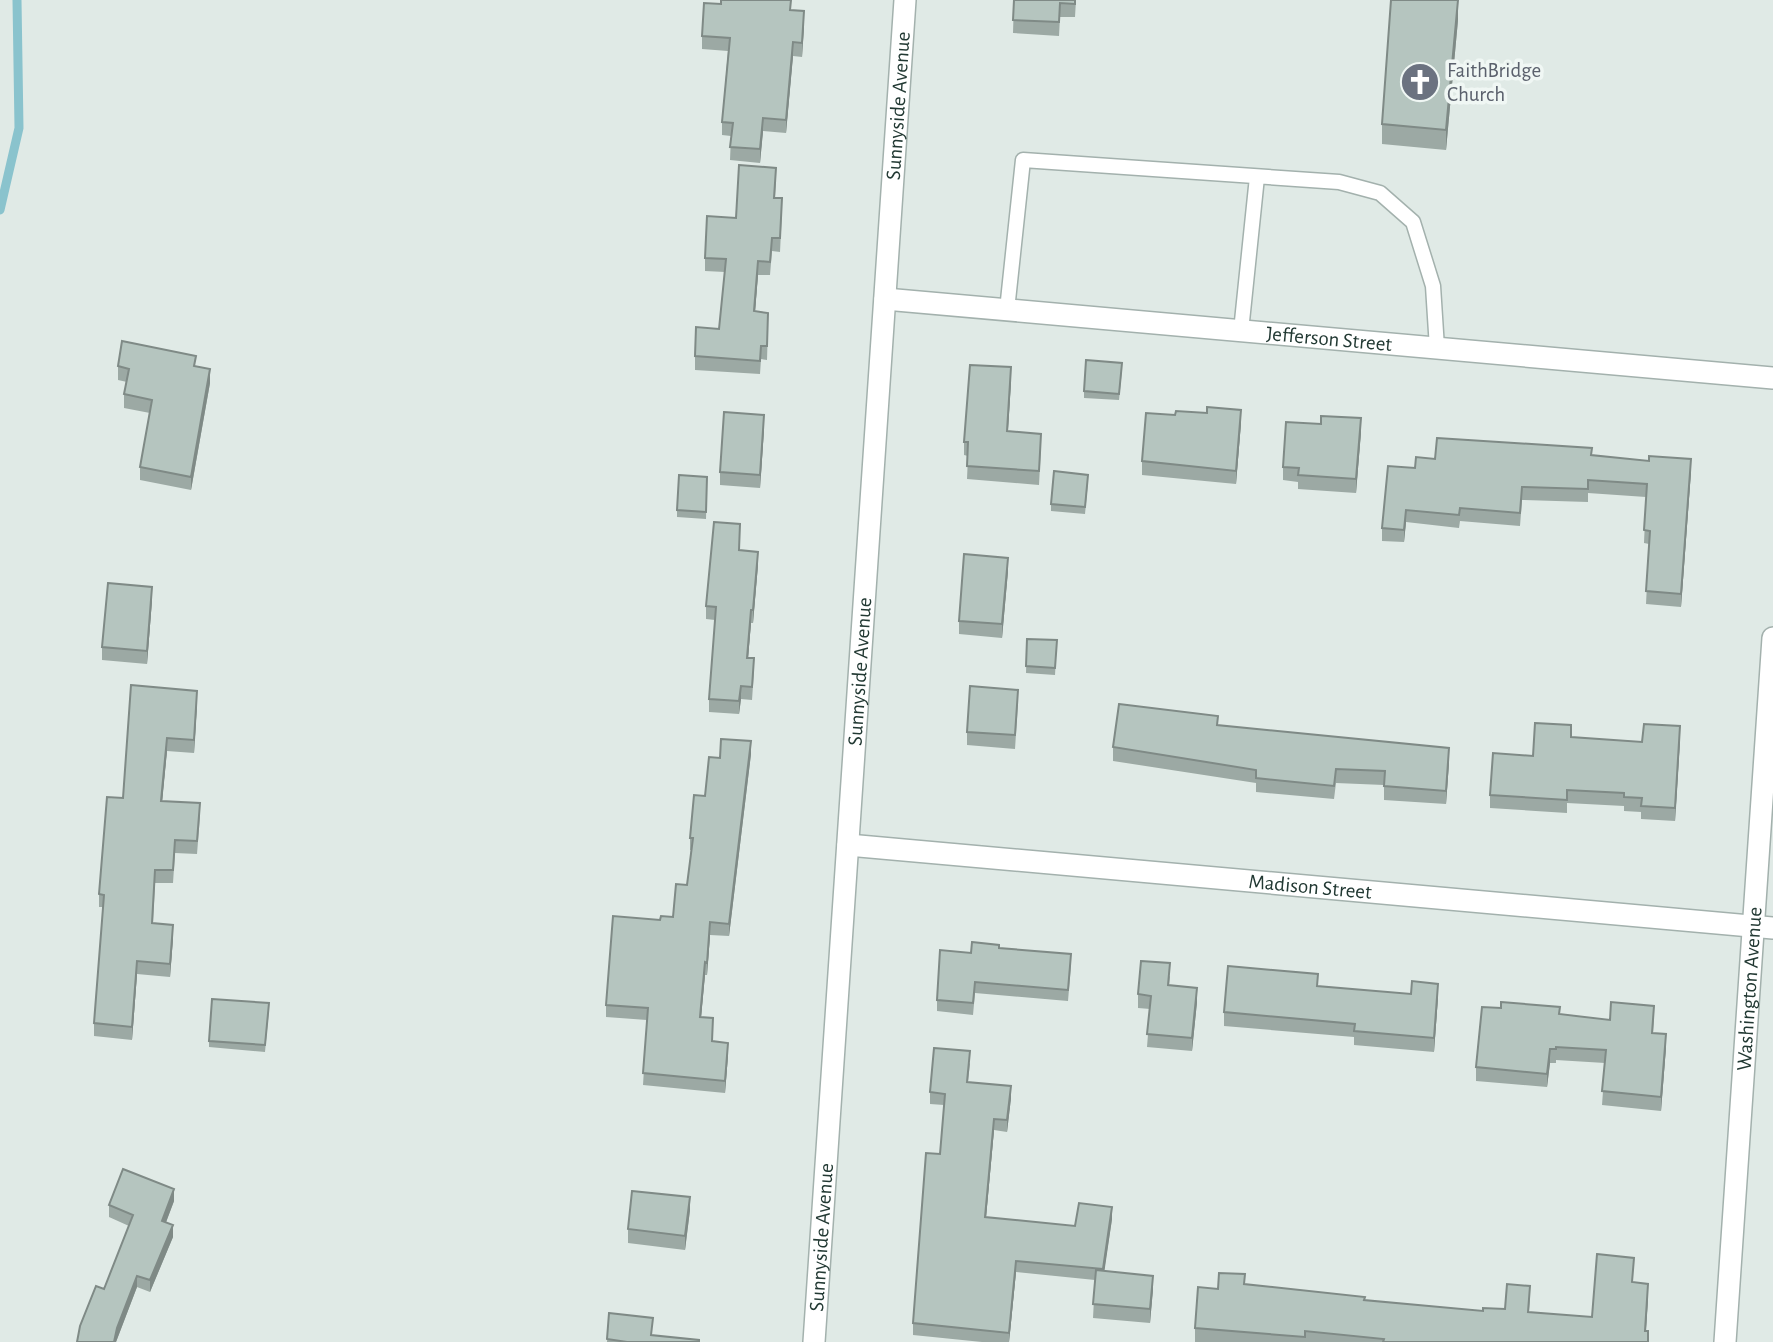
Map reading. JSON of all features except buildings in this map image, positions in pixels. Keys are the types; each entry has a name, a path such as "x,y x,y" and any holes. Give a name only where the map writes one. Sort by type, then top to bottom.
{"street":[{"name":"Sunnyside Avenue","path":"814,1342 905,0"},
{"name":"Jefferson Street","path":"885,299 1773,378"},
{"name":"Washington Avenue","path":"1725,1342 1763,927 1773,638"},
{"name":"Madison Street","path":"848,845 1763,927"}],"lane":[{"path":"1007,310 1023,160 1339,182 1380,193 1413,222 1433,286 1437,348"},
{"path":"1241,331 1256,177"}],"waterway":[{"path":"0,210 19,128 17,0"}],"place":[{"name":"FaithBridge Church","path":"1420,82"}]}
